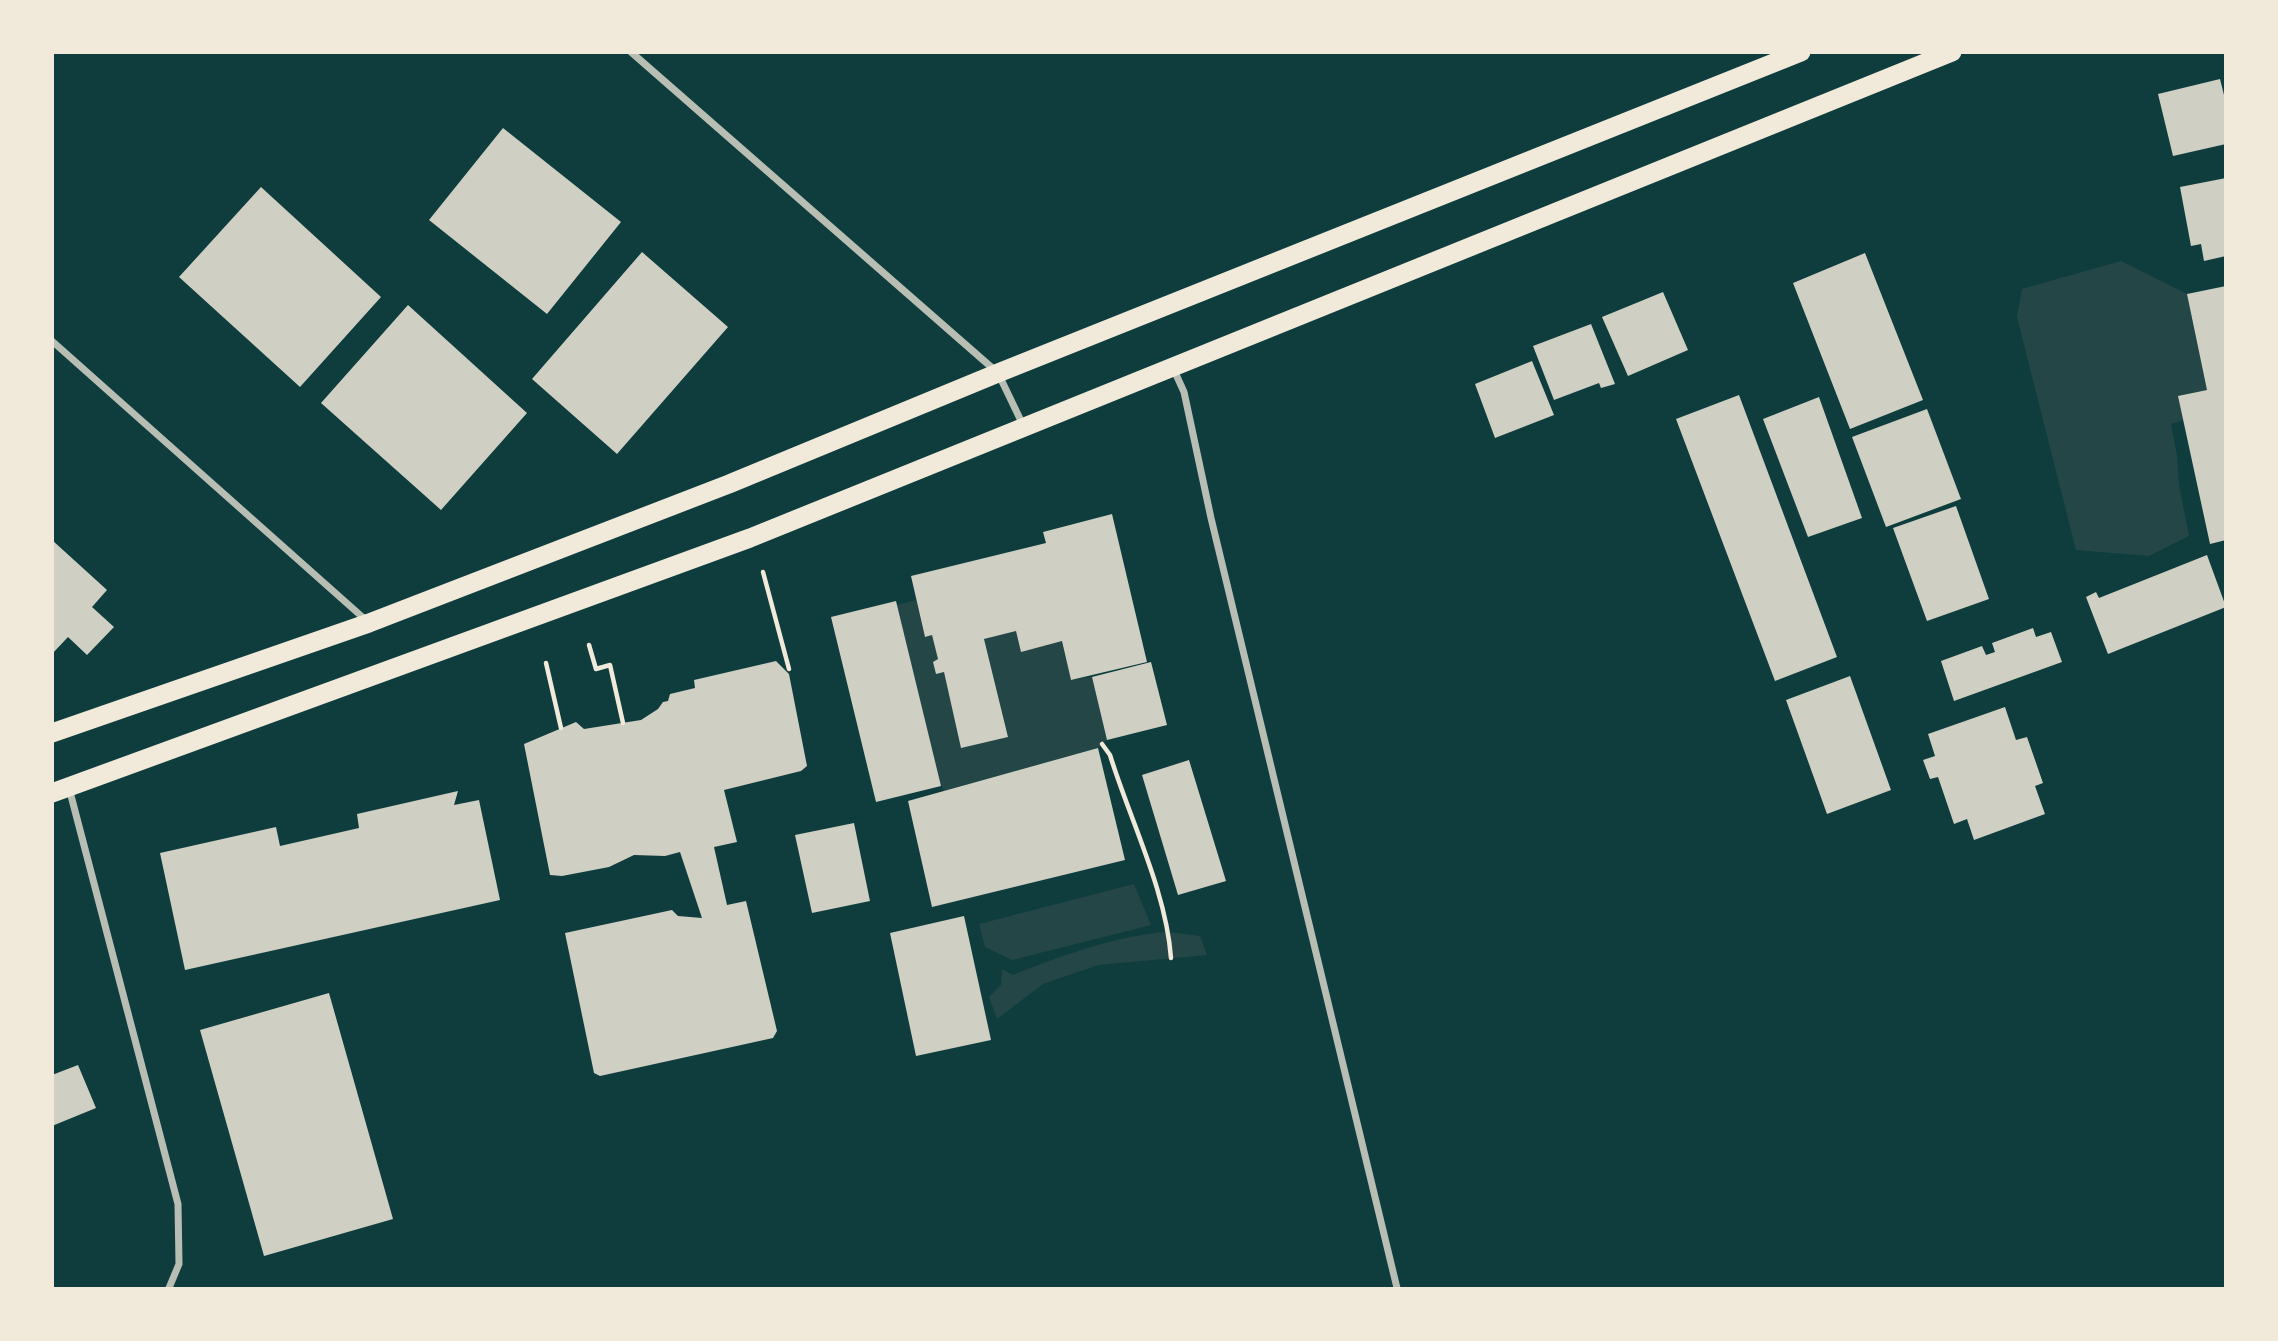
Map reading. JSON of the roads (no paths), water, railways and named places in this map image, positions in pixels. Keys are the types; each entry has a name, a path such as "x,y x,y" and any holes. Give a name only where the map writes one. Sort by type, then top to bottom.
{"highway":[{"path":"52,733 369,622 729,484 998,373 1801,52"},
{"path":"61,790 750,538 1952,52"}],"street":[{"path":"631,52 998,373 1024,428"},
{"path":"52,341 369,622"},
{"path":"1172,366 1184,392 1210,518 1396,1289"},
{"path":"61,790 178,1204 179,1264 169,1289"}]}
